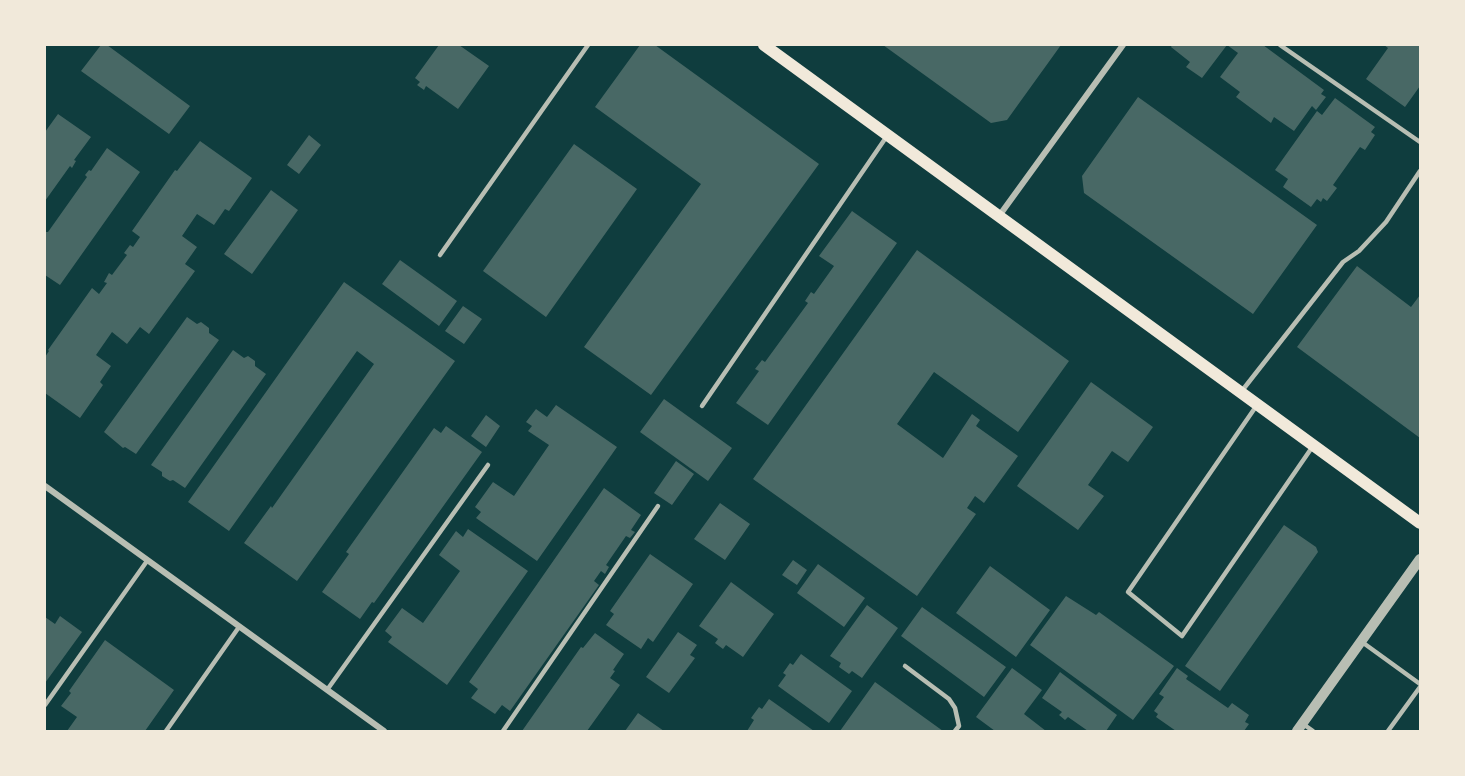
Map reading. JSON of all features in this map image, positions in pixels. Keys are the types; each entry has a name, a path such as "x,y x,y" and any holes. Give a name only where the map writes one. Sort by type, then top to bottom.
{"main road":[{"path":"764,45 1420,523"}],"street":[{"path":"999,216 1123,45"},
{"path":"45,486 384,731"},
{"path":"1300,727 1420,559"}],"lane":[{"path":"440,255 588,45"},
{"path":"1280,45 1420,142"},
{"path":"702,406 887,135"},
{"path":"1240,393 1343,262 1359,250 1386,222 1420,171"},
{"path":"1257,405 1128,592 1182,636 1313,446"},
{"path":"327,690 488,465"},
{"path":"503,731 658,507"},
{"path":"45,705 147,561"},
{"path":"166,731 239,627"},
{"path":"1361,642 1420,686 1388,731"},
{"path":"905,666 949,699 955,708 959,726 955,731"},
{"path":"1300,727 1313,731"}],"building":[{"path":"101,45 107,45 190,106 169,134 81,71"},
{"path":"439,45 459,45 489,66 458,109 426,86 424,90 417,85 420,82 415,78"},
{"path":"640,45 655,45 819,164 651,395 584,347 701,184 595,107"},
{"path":"883,45 1061,45 1007,120 991,123"},
{"path":"1172,45 1227,45 1202,78 1186,67 1190,62 1171,47"},
{"path":"1227,45 1263,45 1324,90 1321,94 1326,97 1316,110 1312,106 1294,131 1274,117 1271,123 1236,97 1240,92 1220,77 1238,53"},
{"path":"1384,45 1420,45 1420,86 1405,107 1366,79 1388,48"},
{"path":"1138,97 1317,225 1253,314 1084,193 1082,176"},
{"path":"1335,98 1375,127 1371,132 1375,135 1365,150 1360,147 1333,185 1337,188 1327,201 1323,198 1321,202 1317,199 1311,207 1283,187 1288,179 1275,170 1317,111 1322,115"},
{"path":"58,114 91,137 74,160 76,161 72,168 70,166 45,201 45,132"},
{"path":"309,135 321,145 299,174 287,165"},
{"path":"200,141 252,178 229,211 225,209 214,225 197,214 182,236 197,247 185,264 195,271 149,334 140,327 127,344 112,332 96,355 111,366 100,382 103,385 80,418 45,393 45,357 48,350 92,288 99,294 107,283 104,282 109,273 112,275 127,255 124,253 130,245 133,247 140,237 132,231 175,170 177,171"},
{"path":"574,144 637,189 546,317 483,271"},
{"path":"107,148 140,172 60,285 45,275 45,232 48,232 87,177 85,175 89,170 91,171"},
{"path":"271,190 298,210 252,274 224,254"},
{"path":"852,211 897,243 768,425 736,403 759,371 755,369 762,360 765,362 808,303 805,301 811,292 814,294 834,266 819,256"},
{"path":"917,250 1069,361 1018,432 934,372 897,424 943,458 972,414 980,420 976,426 1018,456 984,503 975,496 967,508 976,514 917,596 753,479"},
{"path":"400,260 457,301 439,326 382,284"},
{"path":"1357,266 1411,307 1420,295 1420,438 1297,347"},
{"path":"344,282 455,361 297,581 244,543 271,506 272,508 374,364 357,351 229,531 188,502"},
{"path":"463,306 482,319 464,344 445,331"},
{"path":"187,317 197,324 201,322 209,328 209,333 219,340 136,454 123,448 104,432"},
{"path":"233,350 244,358 248,356 255,361 255,366 266,374 185,488 162,476 162,472 151,465"},
{"path":"1091,382 1153,427 1128,462 1112,451 1088,485 1104,496 1078,530 1017,486"},
{"path":"664,399 732,448 708,481 640,432"},
{"path":"556,405 617,447 537,561 476,518 481,512 475,507 493,482 514,496 549,445 528,431 532,426 526,422 536,409 547,417"},
{"path":"486,415 500,426 486,447 471,436"},
{"path":"446,426 482,452 374,603 372,602 360,619 322,592 349,554 346,552 434,428 441,433"},
{"path":"676,461 694,474 672,505 654,493"},
{"path":"604,488 641,515 631,530 635,532 630,538 626,536 606,565 609,567 605,574 601,571 594,581 599,585 510,711 502,705 495,714 471,698 478,689 469,682"},
{"path":"720,503 750,524 725,560 694,539"},
{"path":"1284,525 1316,547 1318,552 1220,691 1185,666"},
{"path":"468,529 528,571 447,685 388,642 392,637 385,631 402,608 423,623 460,571 439,555 456,531 463,537"},
{"path":"650,554 693,584 653,642 648,638 641,649 606,625 614,614 610,611"},
{"path":"793,560 807,570 797,585 782,575"},
{"path":"818,564 865,598 844,627 797,593"},
{"path":"990,566 1050,610 1016,657 956,613"},
{"path":"731,582 774,614 743,657 726,645 723,649 715,643 718,639 699,626"},
{"path":"1066,596 1096,615 1099,612 1174,666 1133,720 1030,645"},
{"path":"867,605 898,628 862,678 852,671 849,674 839,667 841,663 830,656"},
{"path":"922,607 1006,667 984,697 901,636"},
{"path":"60,616 82,632 45,683 45,617 55,624"},
{"path":"678,632 697,645 690,655 695,658 669,693 646,677"},
{"path":"595,633 624,654 610,678 620,685 587,731 522,731 581,647 583,648"},
{"path":"105,640 174,690 145,731 67,731 77,717 61,706"},
{"path":"801,654 852,691 829,723 778,686 786,675 783,673 790,663 793,665"},
{"path":"1012,668 1042,690 1024,714 1046,731 995,731 976,717"},
{"path":"1177,668 1188,676 1186,679 1228,708 1232,703 1249,715 1245,722 1249,724 1244,731 1176,731 1156,717 1158,714 1154,711 1164,697 1159,694"},
{"path":"1060,672 1117,715 1106,731 1088,731 1068,717 1065,720 1059,715 1062,712 1042,698"},
{"path":"875,682 943,731 840,731"},
{"path":"769,699 814,731 747,731 754,720 751,718"},
{"path":"638,713 664,731 625,731"}]}
